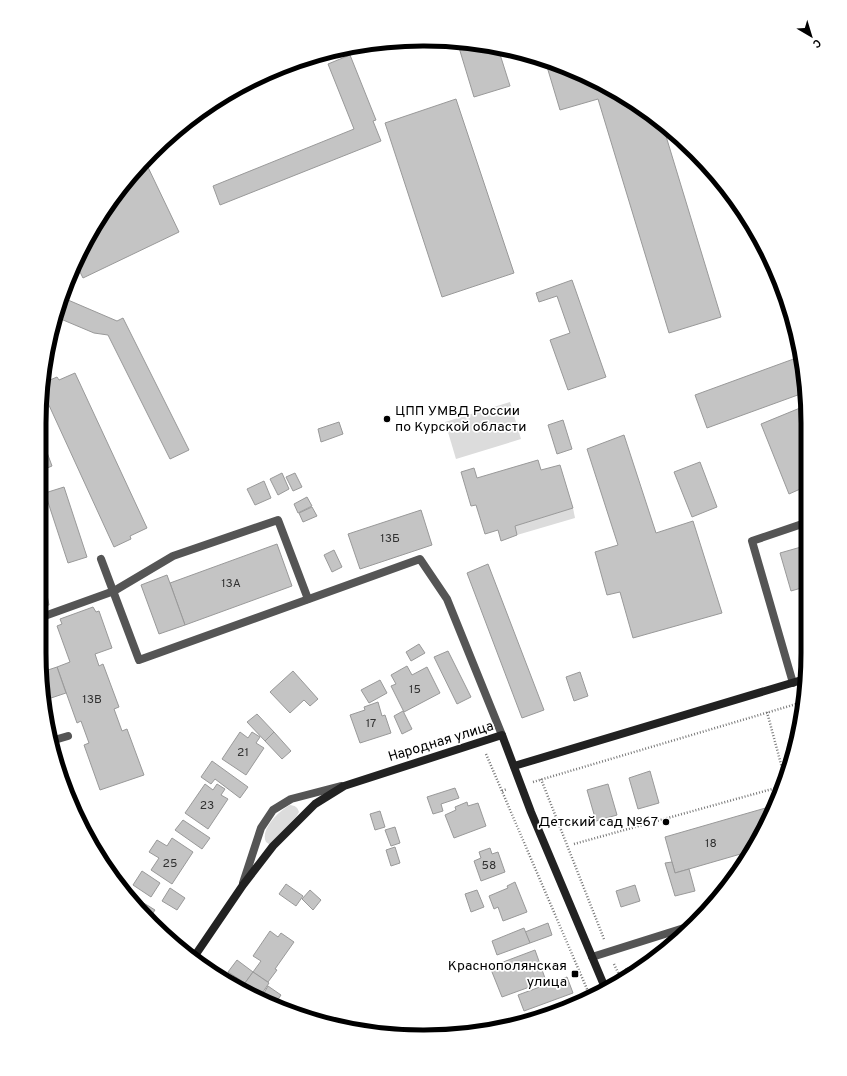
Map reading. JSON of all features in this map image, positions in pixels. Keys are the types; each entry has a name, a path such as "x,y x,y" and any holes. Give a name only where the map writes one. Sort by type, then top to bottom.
{"street":[{"path":"793,683 800,679"},
{"path":"603,984 514,766 800,681"},
{"name":"Народная улица","path":"196,954 243,885 273,846 315,804 344,786 502,735 514,766"}],"lane":[{"path":"46,615 114,591 173,556 278,520 308,599"},
{"path":"793,683 752,540 801,524"},
{"path":"102,559 139,660 420,559 447,599 502,735"},
{"path":"56,739 68,736"},
{"path":"243,885 261,828 273,810 291,799 344,786"},
{"path":"592,957 679,930"}],"path":[{"path":"502,791 798,703"},
{"path":"767,712 783,769"},
{"path":"486,754 588,992"},
{"path":"541,779 619,975"},
{"path":"574,844 775,788"}],"shaded area":[{"path":"510,402 521,439 456,459 445,422"},
{"path":"573,508 575,518 517,535 515,526"},
{"path":"290,805 296,807 299,812 296,817 269,844 266,842 265,837 268,826 281,811"}],"building":[{"path":"459,48 500,54 510,86 474,97"},
{"path":"350,55 376,120 373,121 381,141 220,205 213,186 354,129 328,64"},
{"path":"547,67 590,85 612,97 653,124 666,135 721,317 669,333 598,99 560,110"},
{"path":"456,99 514,273 442,297 385,123"},
{"path":"148,167 179,232 83,278 79,270 97,235 124,194"},
{"path":"572,280 606,377 568,390 550,340 570,333 557,296 539,302 536,293"},
{"path":"67,300 117,321 123,318 189,450 170,459 108,335 94,333 61,319"},
{"path":"795,358 800,394 707,428 695,395"},
{"path":"75,373 147,528 130,536 131,539 114,547 47,401 48,381 57,377 59,380"},
{"path":"800,408 801,489 789,494 761,424"},
{"path":"563,420 572,449 557,454 548,425"},
{"path":"339,422 343,434 321,442 318,429"},
{"path":"624,435 656,533 693,521 722,613 633,638 620,592 607,595 595,552 618,545 587,449"},
{"path":"46,450 52,466 46,468"},
{"path":"538,460 541,470 560,465 573,508 515,526 517,535 501,541 498,530 485,534 476,505 471,506 461,472 474,468 477,478"},
{"path":"700,462 717,507 692,517 674,472"},
{"path":"282,473 289,489 278,495 270,479"},
{"path":"295,473 302,487 293,491 286,477"},
{"path":"264,481 271,498 255,505 247,489"},
{"path":"64,487 87,557 68,563 46,493"},
{"path":"307,497 312,506 298,513 294,504"},
{"path":"312,507 317,516 303,522 299,513"},
{"path":"421,510 432,545 360,569 348,534"},
{"path":"277,544 292,586 185,625 170,583"},
{"path":"801,547 801,588 791,591 780,553"},
{"path":"334,550 342,567 332,572 324,555"},
{"path":"488,564 544,710 522,718 467,573"},
{"path":"167,575 185,625 159,634 141,585"},
{"path":"46,590 49,605 46,606"},
{"path":"93,607 96,612 99,611 112,648 95,654 99,666 103,664 119,707 114,709 122,731 127,729 144,775 100,790 84,745 89,743 81,721 77,723 57,667 70,662 57,626 62,624 60,619"},
{"path":"419,644 425,653 411,661 406,652"},
{"path":"448,651 471,697 457,704 434,657"},
{"path":"407,666 412,675 427,667 440,693 404,712 391,686 396,684 391,675"},
{"path":"57,667 66,693 49,699 47,670"},
{"path":"293,671 318,699 310,706 304,700 290,713 270,692"},
{"path":"580,672 588,696 574,701 566,677"},
{"path":"380,680 387,693 369,703 361,690"},
{"path":"378,702 382,716 385,715 391,733 360,743 350,715 365,710 364,707"},
{"path":"403,711 412,729 402,734 394,716"},
{"path":"257,714 274,732 265,741 247,722"},
{"path":"240,732 248,738 252,732 260,737 256,743 264,748 246,775 222,759"},
{"path":"274,732 291,751 282,759 265,741"},
{"path":"212,761 248,787 240,798 215,779 211,784 201,777"},
{"path":"650,771 659,803 638,809 629,778"},
{"path":"205,784 213,790 217,784 225,789 221,795 228,799 208,829 185,813"},
{"path":"608,784 617,815 596,821 587,790"},
{"path":"455,788 459,798 441,804 443,811 433,814 427,797"},
{"path":"467,802 468,806 478,803 486,826 454,838 445,815 456,810 455,807"},
{"path":"767,808 742,854 675,873 665,837"},
{"path":"380,811 385,827 375,830 370,814"},
{"path":"183,820 210,838 202,849 175,830"},
{"path":"395,827 400,843 391,846 385,830"},
{"path":"172,838 193,852 172,884 151,870 159,858 149,852 157,840 167,846"},
{"path":"395,847 400,863 391,866 386,850"},
{"path":"490,848 492,854 498,852 505,872 481,881 474,861 481,858 479,852"},
{"path":"672,862 675,873 689,869 695,891 675,896 665,863"},
{"path":"142,871 160,883 151,897 133,885"},
{"path":"515,882 527,912 503,921 498,907 494,909 489,896 508,888 507,886"},
{"path":"286,884 303,896 296,906 279,894"},
{"path":"635,885 640,901 621,907 616,891"},
{"path":"170,888 185,898 177,910 162,901"},
{"path":"310,890 321,900 313,910 302,899"},
{"path":"477,890 484,907 471,912 465,894"},
{"path":"140,901 155,910 152,914"},
{"path":"548,923 552,935 530,943 525,932"},
{"path":"524,928 530,943 497,955 492,941"},
{"path":"270,931 278,937 281,933 294,942 275,969 277,970 268,982 253,972 261,961 253,956"},
{"path":"535,950 546,981 502,997 490,967"},
{"path":"237,960 253,972 245,983 228,972"},
{"path":"253,972 269,983 262,993 245,983"},
{"path":"567,977 573,993 524,1011 518,995"},
{"path":"268,986 281,995 277,1000 263,994"}],"place":[{"name":"ЦПП УМВД России по Курской области","path":"387,419"},
{"name":"Детский сад №67","path":"666,822"},
{"name":"Краснополянская улица","path":"575,974"}]}
